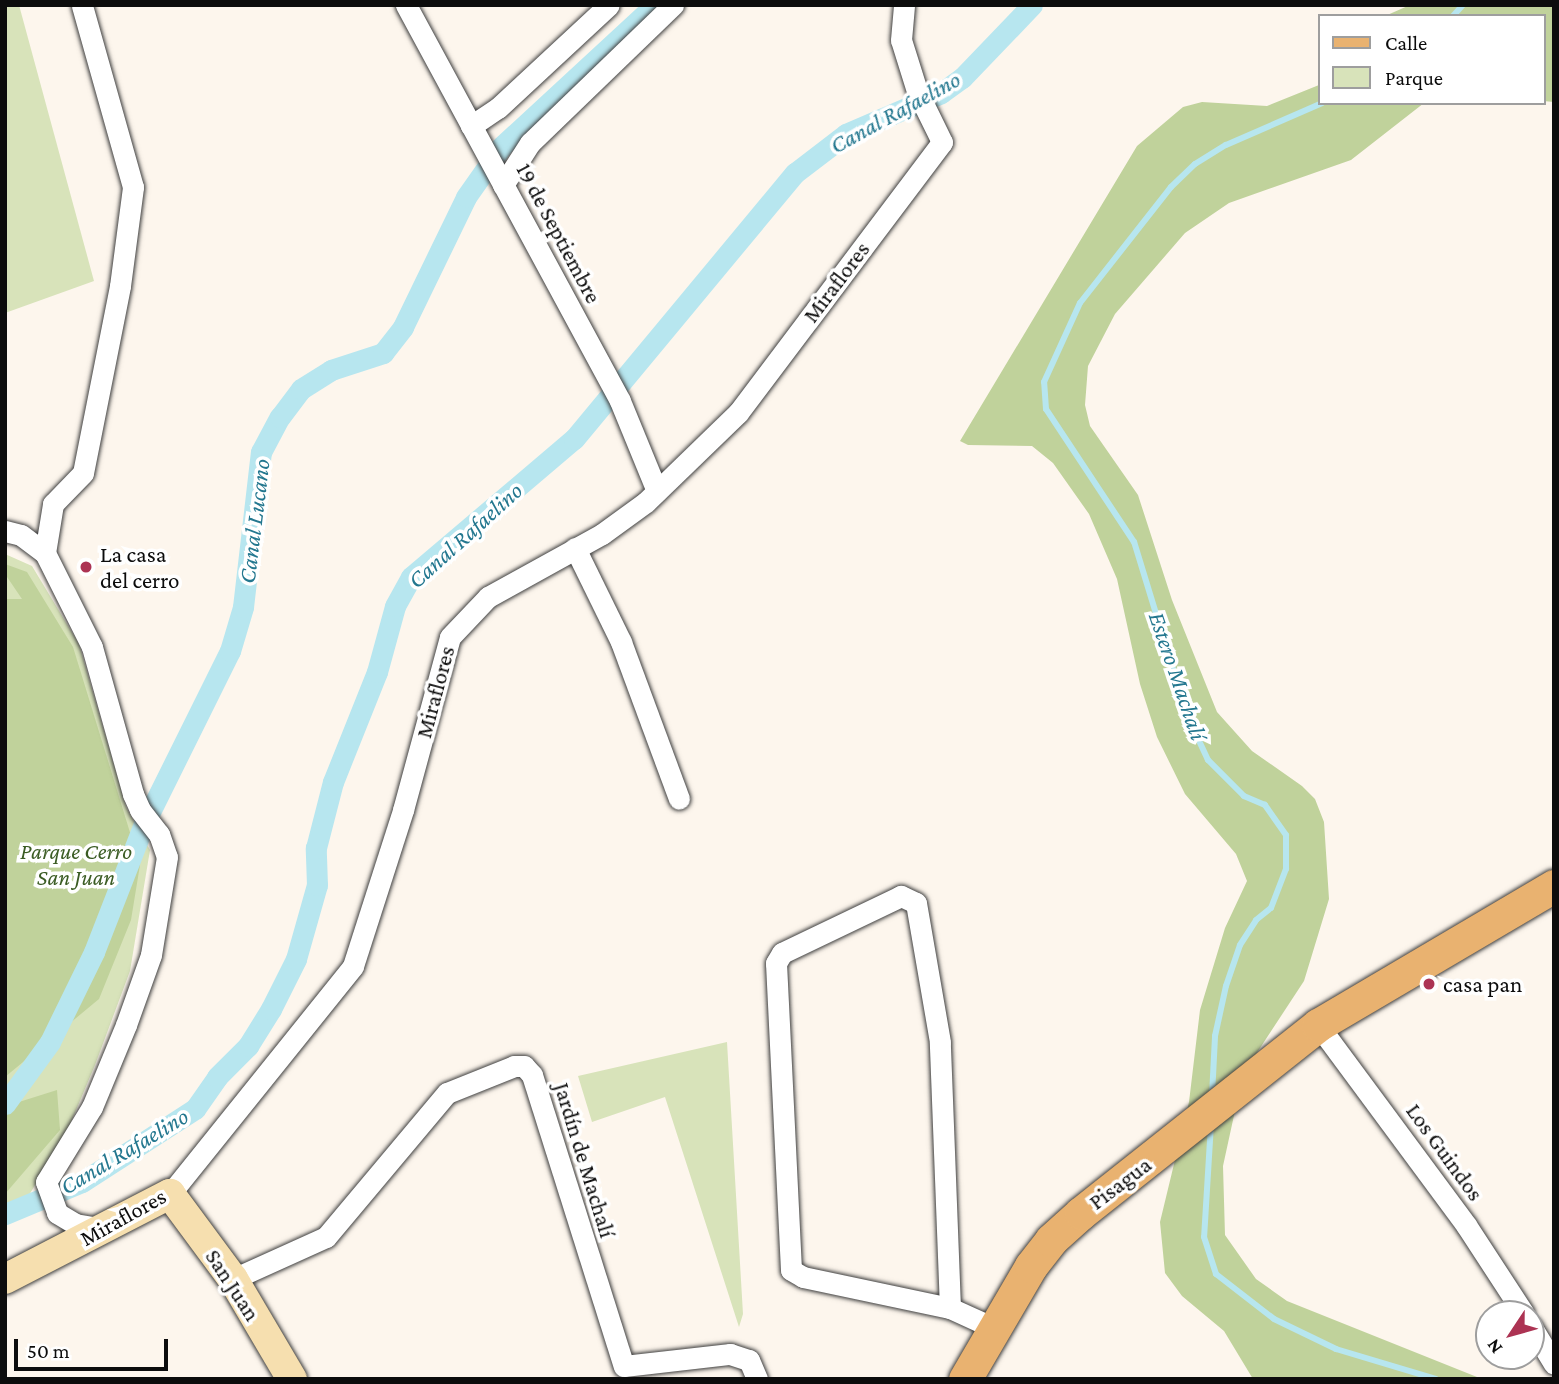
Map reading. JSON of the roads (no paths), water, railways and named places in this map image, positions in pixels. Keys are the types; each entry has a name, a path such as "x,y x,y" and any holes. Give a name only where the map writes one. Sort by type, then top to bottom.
{"main road":[{"name":"Pisagua","path":"965,1379 1051,1240 1318,1025 1554,886"}],"street":[{"path":"45,553 52,504 83,473 120,286 133,187 82,5"},
{"path":"471,125 498,108 609,5"},
{"path":"500,180 530,143 673,5"},
{"name":"Miraflores","path":"5,1279 170,1194 353,966 403,810 450,637 488,597 601,534 657,491 738,413 942,142 917,91 901,40 904,5"},
{"name":"19 de Septiembre","path":"413,9 500,180 620,401 657,491"},
{"path":"5,531 21,535 45,553 92,647 139,810 159,834 167,857 151,955 92,1107 48,1192 57,1213 75,1224 103,1229"},
{"path":"575,548 621,642 679,799"},
{"path":"950,1308 940,1042 916,903 901,896 782,954 776,963 791,1270 803,1277 950,1308 996,1329"},
{"name":"Los Guindos","path":"1318,1025 1466,1225 1515,1300"},
{"name":"Jardín de Machalí","path":"233,1279 326,1237 447,1093 514,1066 524,1066 532,1075 624,1366 730,1354 749,1360 757,1379"},
{"name":"San Juan","path":"170,1194 233,1279 292,1379"}],"waterway":[{"name":"Canal Lucano","path":"5,1104 50,1042 94,952 144,824 230,651 243,607 261,452 280,417 301,389 331,370 383,353 403,327 466,197 502,146 655,5"},
{"name":"Canal Rafaelino","path":"5,1214 82,1182 195,1109 217,1077 248,1046 271,1009 296,959 317,885 316,848 333,782 377,672 395,606 411,577 574,439 795,173 846,134 941,93 962,78 1032,5"},
{"name":"Estero Machalí","path":"1455,14 1463,5"},
{"name":"Estero Machalí","path":"1212,1096 1215,1036 1226,986 1240,945 1256,920 1271,908 1286,869 1286,835 1265,805 1244,796 1208,760 1187,715 1134,542 1046,409 1044,382 1080,303 1171,187 1195,164 1226,145 1318,105"},
{"name":"Estero Machalí","path":"1211,1124 1204,1237 1216,1274 1274,1319 1336,1349 1436,1379"}],"place":[{"name":"La casa del cerro","path":"86,567"},
{"name":"casa pan","path":"1429,984"}],"park label":[{"name":"Parque Cerro San Juan","path":"76,864"}]}
